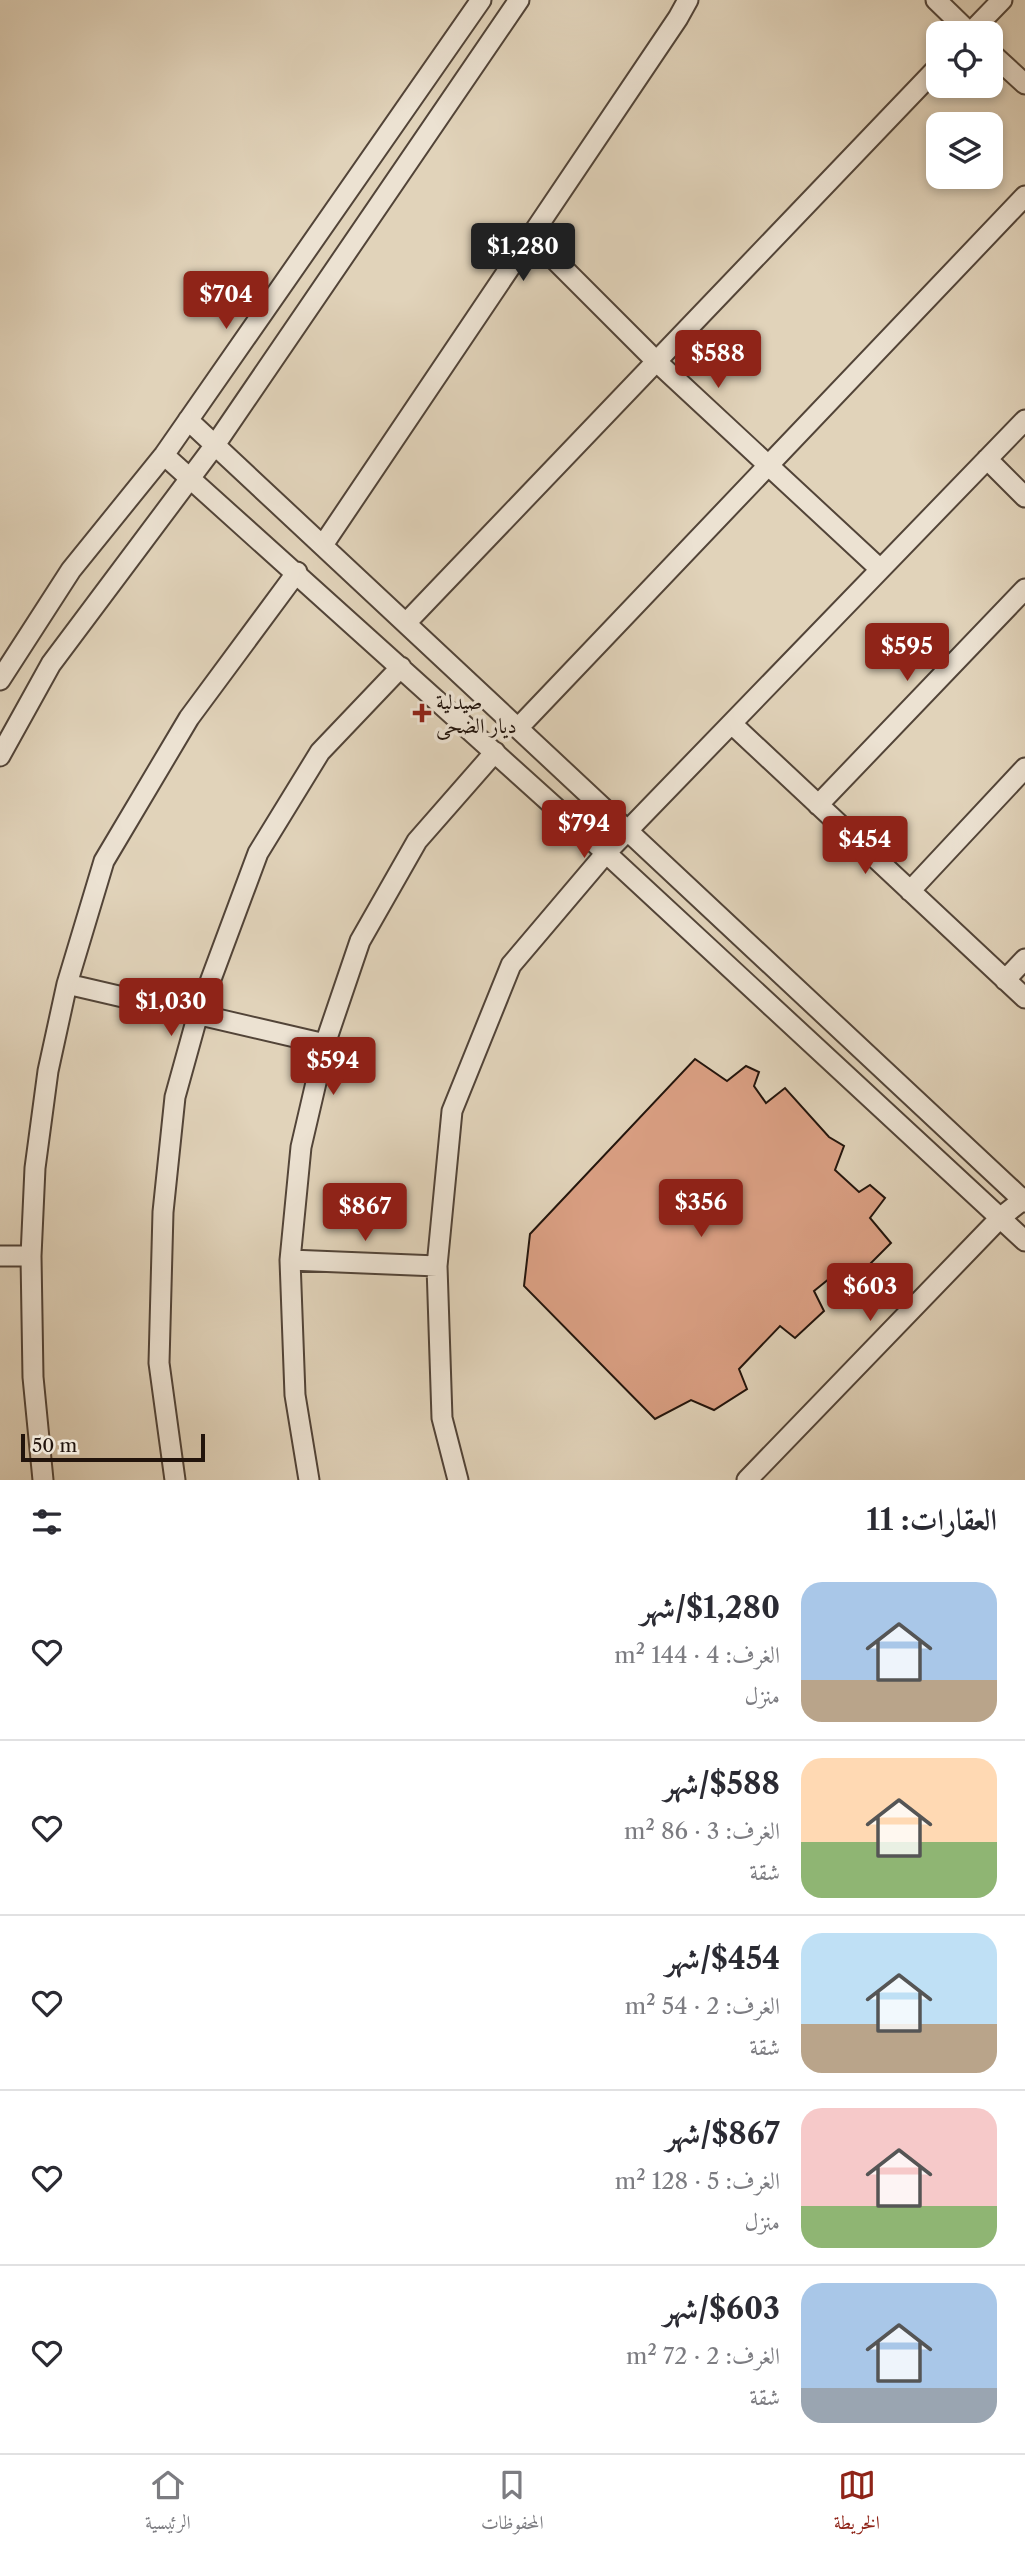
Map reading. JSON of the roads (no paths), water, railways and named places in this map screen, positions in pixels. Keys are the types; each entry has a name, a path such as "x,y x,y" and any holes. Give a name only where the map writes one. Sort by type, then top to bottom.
{"street":[{"path":"0,680 71,570 164,455 481,0"},
{"path":"0,756 51,664 215,445 519,0"},
{"path":"323,545 688,0"},
{"path":"936,0 958,21"},
{"path":"982,21 1002,0"},
{"path":"1003,64 1025,84"},
{"path":"406,623 926,80"},
{"path":"519,727 1025,196"},
{"path":"531,236 657,362 880,569"},
{"path":"188,420 1024,1200 1000,1217 747,1480"},
{"path":"458,1480 442,1418 438,1266 452,1111 511,965 606,853 1025,420"},
{"path":"164,455 606,853 1025,1241"},
{"path":"987,459 1025,497"},
{"path":"43,1480 33,1377 31,1256 35,1168 48,1071 67,985 104,861 189,718 297,572"},
{"path":"818,805 1025,589"},
{"path":"175,1480 159,1363 163,1212 176,1097 198,1014 258,853 320,752 401,667"},
{"path":"732,724 1025,999"},
{"path":"303,1479 295,1395 290,1260 301,1147 325,1044 360,941 417,841 495,752"},
{"path":"910,891 1025,768"},
{"path":"1005,980 1025,959"},
{"path":"67,985 325,1044"},
{"path":"0,1256 31,1256"},
{"path":"290,1260 438,1266"}],"place":[{"name":"صيدلية ديار الضحى","path":"422,713"}]}
